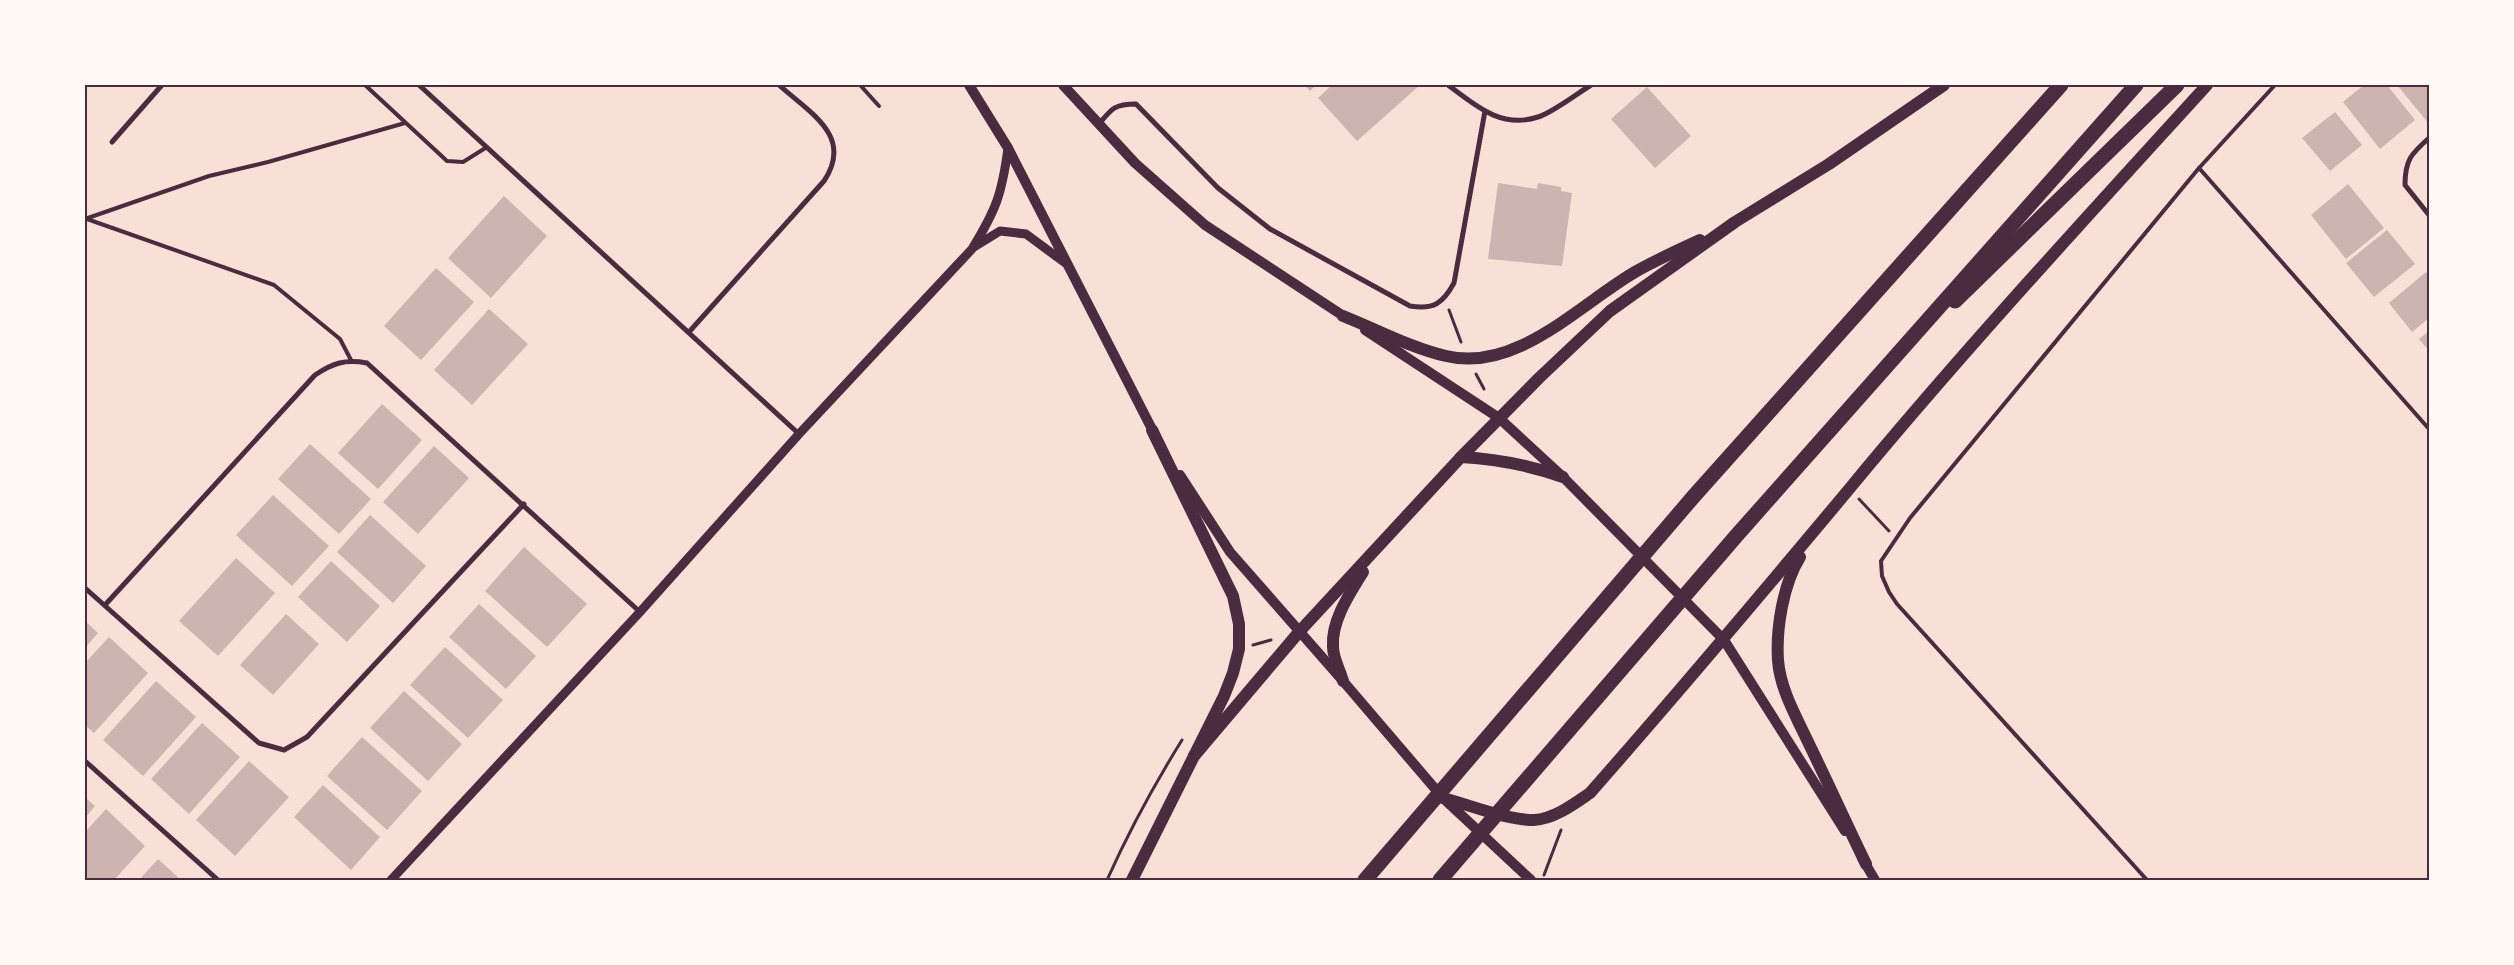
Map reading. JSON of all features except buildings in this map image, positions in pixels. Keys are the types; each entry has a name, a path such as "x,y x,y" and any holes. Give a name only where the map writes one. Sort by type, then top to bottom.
{"highway":[{"path":"1365,880 1694,496 2061,85"},
{"path":"1440,880 1737,535 2136,85"},
{"path":"1872,383 2177,85"}],"main road":[{"path":"969,85 1008,148 1071,267 1233,596 1239,624 1239,649 1233,673 1224,696 1132,880"},
{"path":"1063,85 1135,163 1205,225 1499,418 1563,477 1724,640 1875,880"},
{"path":"1194,756 1299,632 1461,458 1499,418 1610,311 1735,222 1829,164 1944,85"},
{"path":"1443,798 1535,820 1568,808 1590,793 1724,640 1849,488 2026,284 2207,85"},
{"path":"1343,316 1446,356 1468,359 1500,354 1551,332 1634,272 1735,222"},
{"path":"1152,430 1230,552 1443,798 1531,880"},
{"path":"1461,458 1505,461 1530,466 1563,477"},
{"path":"1824,520 1795,566 1780,612 1778,661 1785,690 1796,716 1866,864"},
{"path":"1343,681 1332,647 1337,623 1346,600 1382,543"}],"street":[{"path":"112,142 162,85"},
{"path":"419,85 799,434"},
{"path":"689,332 824,182 833,168 836,152 832,136 822,124 779,85"},
{"path":"1448,85 1485,111 1504,120 1539,117 1591,85"},
{"path":"1099,125 1112,109 1121,104 1136,104 1218,188 1270,229 1410,306 1424,309 1444,300 1454,283 1485,111"},
{"path":"2429,138 2411,155 2405,169 2404,185 2429,215"},
{"path":"391,880 640,612 799,434 972,249 991,219 1002,189 1008,148"},
{"path":"972,249 1000,231 1026,234 1071,267"},
{"path":"105,605 315,375 330,365 351,360 367,363 524,504 640,612"},
{"path":"85,588 259,743 284,750 307,737 524,504"},
{"path":"85,761 218,880"}],"lane":[{"path":"365,85 447,161 463,162 487,147"},
{"path":"860,85 879,106"},
{"path":"2147,880 1893,598 1882,576 1881,561 1910,518 2016,387 2199,168 2275,85"},
{"path":"86,219 209,176 268,162 406,123"},
{"path":"2199,168 2429,429"},
{"path":"86,219 274,285 340,339 351,360"}],"path":[{"path":"1849,488 1896,539"},
{"path":"1107,880 1155,782 1184,737"},
{"path":"1542,880 1568,808"}]}
